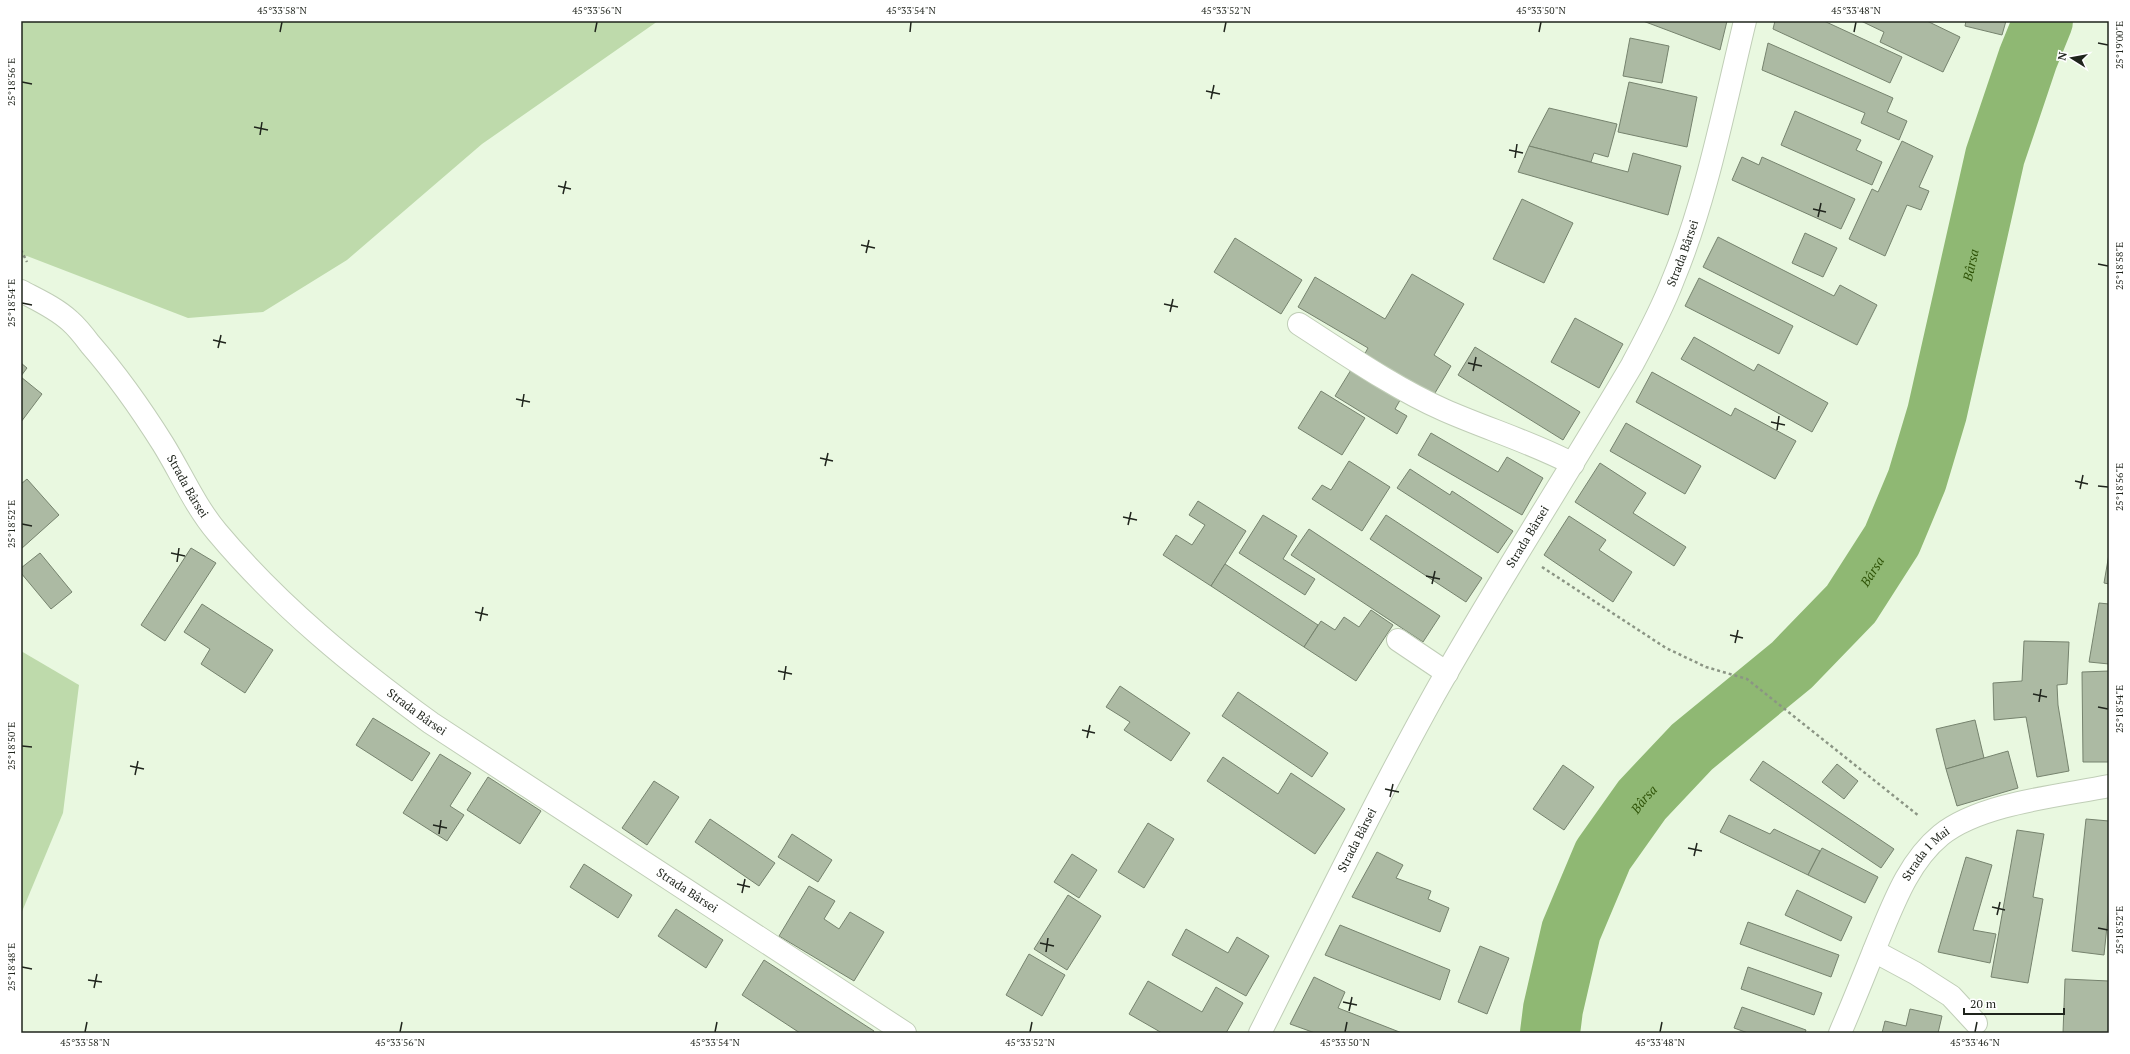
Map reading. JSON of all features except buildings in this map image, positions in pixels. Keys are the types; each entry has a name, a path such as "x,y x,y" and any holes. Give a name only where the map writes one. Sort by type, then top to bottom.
{"street":[{"name":"Strada Bârsei","path":"1260,1033 1385,786 1447,672 1632,364 1673,280 1695,217 1745,21"},
{"name":"Strada Bârsei","path":"21,292 45,303 70,321 110,366 163,444 191,493 216,531 266,586 306,624 361,672 431,724 905,1033"},
{"path":"1299,324 1405,389 1444,410 1525,440 1573,464"},
{"path":"1398,640 1447,672"},
{"name":"Strada 1 Mai","path":"1840,1033 1908,874 1923,852 1942,834 1967,820 1992,811 2027,802 2109,786"},
{"path":"1874,951 1915,972 1951,996 1976,1023"}],"path":[{"path":"1519,551 1666,648 1706,667 1747,679 1942,834"}],"green space":[{"path":"21,21 658,21 482,144 347,260 263,312 188,318 27,256 21,258"},
{"path":"21,651 79,685 63,813 21,914"}],"waterway":[{"name":"Bârsa","path":"1550,1033 1553,1009 1571,931 1603,855 1642,800 1692,747 1792,665 1851,604 1892,540 1917,480 1937,413 1995,156 2028,58 2043,21"}]}
